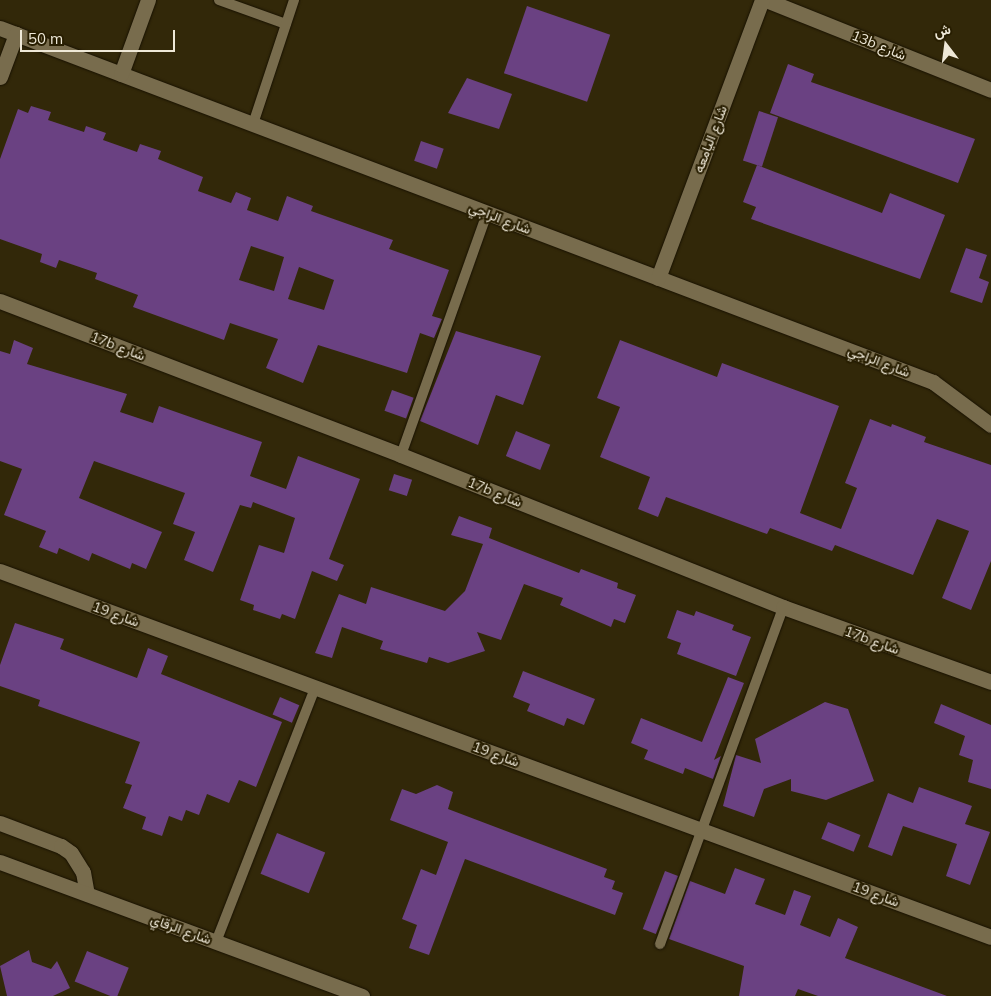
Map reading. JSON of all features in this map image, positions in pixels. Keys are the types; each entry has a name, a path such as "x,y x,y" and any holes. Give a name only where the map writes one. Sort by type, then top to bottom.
{"street":[{"path":"121,74 148,0"},
{"name":"13b شارع","path":"764,0 991,90"},
{"name":"شارع اليامعه","path":"658,278 764,0"},
{"name":"شارع الراجي","path":"0,28 933,382 991,424"},
{"path":"0,77 16,34"},
{"name":"17b شارع","path":"0,301 401,454 783,607 991,682"},
{"name":"شارع 19","path":"0,571 991,937"},
{"path":"0,823 61,846 71,853 83,872 87,894"},
{"name":"شارع الرقاي","path":"0,862 362,996"}],"lane":[{"path":"219,0 286,24"},
{"path":"253,124 294,0"},
{"path":"401,454 487,213"},
{"path":"660,944 783,607"},
{"path":"216,942 315,688"}],"building":[{"path":"527,6 610,35 587,102 504,73"},
{"path":"788,64 814,74 811,82 975,139 958,183 770,113"},
{"path":"467,78 512,94 499,129 448,113"},
{"path":"31,106 51,112 48,120 84,132 86,126 106,133 103,140 137,152 140,144 161,151 158,159 203,177 198,191 231,203 236,192 251,198 247,210 278,221 287,196 313,206 311,211 393,240 389,249 449,270 432,316 442,319 434,338 420,333 407,373 318,345 303,383 266,368 278,339 230,323 224,340 133,307 138,295 95,279 97,273 59,260 56,268 40,262 42,254 0,239 0,159 18,109 28,113","holes":["251,246 284,257 274,291 239,280","299,267 334,280 324,310 288,299"]},
{"path":"759,111 778,117 762,167 743,160"},
{"path":"421,141 444,149 437,169 414,161"},
{"path":"757,165 882,213 890,193 945,215 920,279 751,219 756,207 743,202"},
{"path":"966,248 987,255 979,278 989,282 982,303 950,292"},
{"path":"456,331 541,356 523,405 496,395 478,445 420,421"},
{"path":"14,340 33,348 27,364 127,394 120,412 153,423 159,406 262,442 250,476 286,489 298,456 360,479 329,559 344,565 337,581 312,571 295,619 282,614 280,619 253,610 254,605 240,600 259,545 284,553 295,518 253,502 251,508 240,505 213,572 184,560 195,532 173,524 185,493 94,461 79,498 162,532 146,569 132,563 130,569 92,553 89,561 59,548 57,554 39,547 46,531 4,515 22,469 0,461 0,351 10,354"},
{"path":"620,340 717,377 722,363 839,406 800,513 841,529 857,488 845,483 870,419 891,427 892,424 926,437 924,442 991,465 991,561 971,610 942,598 969,531 937,519 913,575 835,545 832,551 770,528 767,534 666,497 658,517 638,509 650,477 600,457 620,407 597,398"},
{"path":"392,390 414,398 406,419 384,411"},
{"path":"516,431 550,445 540,470 506,456"},
{"path":"394,474 412,480 407,496 389,490"},
{"path":"459,516 492,528 489,538 579,573 581,569 618,583 617,588 636,595 625,623 614,619 611,627 560,605 563,598 524,584 501,640 477,632 485,651 448,663 429,657 427,663 380,649 383,641 342,627 332,658 315,653 339,594 366,604 371,587 445,611 465,591 483,544 451,535"},
{"path":"677,610 694,616 696,611 734,625 732,630 751,637 736,676 677,654 681,643 667,638"},
{"path":"15,623 64,639 60,649 137,678 148,648 168,656 161,674 282,722 256,787 239,780 229,803 207,794 199,815 186,810 182,821 169,816 162,836 142,829 146,817 123,808 132,785 125,783 140,742 38,706 40,700 0,686 0,665"},
{"path":"523,671 595,699 584,725 567,718 564,726 527,711 530,704 513,697"},
{"path":"728,677 744,683 714,760 721,756 713,779 685,768 683,774 644,759 648,750 631,743 641,718 702,742"},
{"path":"280,697 299,705 292,723 273,714"},
{"path":"825,702 848,709 874,781 826,800 791,791 791,779 764,789 754,817 723,806 736,755 761,763 755,739"},
{"path":"941,704 991,725 991,789 968,782 973,760 959,755 965,736 934,723"},
{"path":"437,785 453,792 448,809 607,869 604,877 615,881 612,889 623,893 615,915 465,859 429,955 409,948 417,925 402,919 421,869 436,875 448,842 390,820 402,789 416,794"},
{"path":"919,787 972,806 965,824 990,832 970,885 946,876 957,844 903,826 892,856 868,847 888,793 913,803"},
{"path":"828,822 860,835 854,852 821,839"},
{"path":"277,833 325,852 309,893 261,874"},
{"path":"735,868 765,879 755,904 785,915 794,890 811,896 800,925 830,937 838,918 858,927 845,958 947,996 818,996 798,989 795,996 739,996 744,966 669,939 690,881 725,894"},
{"path":"665,871 678,876 656,934 643,929"},
{"path":"29,950 32,962 51,969 57,961 70,988 53,996 7,996 0,966"},
{"path":"87,951 129,968 117,996 110,996 75,982"}]}
